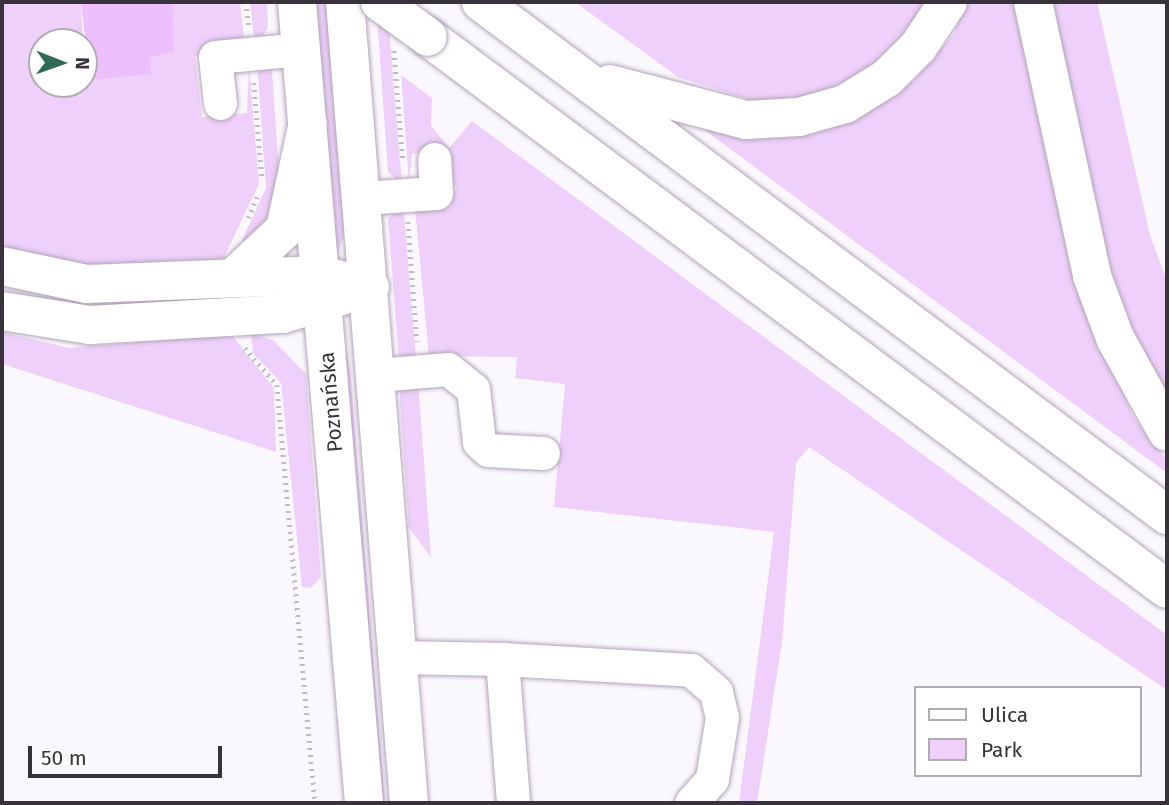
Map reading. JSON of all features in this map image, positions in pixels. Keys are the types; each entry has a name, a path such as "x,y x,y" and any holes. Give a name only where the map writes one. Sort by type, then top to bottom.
{"main road":[{"name":"Poznańska","path":"298,2 364,803"},
{"path":"345,2 370,287 409,803"},
{"path":"380,2 1167,589"},
{"path":"481,2 1167,515"},
{"path":"581,75 696,111 746,120 799,117 845,104 887,78 918,47 948,2"},
{"path":"1033,2 1092,276 1115,338 1167,432"},
{"path":"233,278 285,229 307,123"},
{"path":"2,266 87,284 233,278 321,289 370,287"},
{"path":"2,311 125,324 283,314 321,289"}],"lane":[{"path":"220,103 215,57 302,49"},
{"path":"362,198 436,193 434,159"},
{"path":"377,375 448,369 473,389 479,442 488,450 543,453"},
{"path":"399,657 502,659 691,670 716,692 722,717 712,779 691,803"},
{"path":"502,659 513,803"}],"path":[{"path":"243,230 262,184 246,2"},
{"path":"241,334 243,346 277,385 315,803"}],"green space":[{"path":"2,2 81,2 82,28 28,28 28,98 98,98 98,71 159,53 173,2 240,2 245,47 195,56 202,117 247,113 249,63 259,184 220,266 80,269 2,253"},
{"path":"250,2 267,2 268,28 255,47"},
{"path":"312,2 328,2 346,230 336,258"},
{"path":"376,2 387,2 402,185 388,172"},
{"path":"575,2 931,2 905,42 857,77 809,96 757,102 678,77"},
{"path":"965,2 1013,2 1091,318 1134,418 1167,460 1167,473 702,128 871,108 913,81 954,34"},
{"path":"1053,2 1097,2 1150,235 1167,281 1167,404 1142,361 1099,241"},
{"path":"257,63 272,70 280,189 278,204 244,258 243,238 266,188"},
{"path":"401,75 432,98 431,125 449,148 472,121 1167,635 1167,690 809,447 796,463 782,642 757,803 739,803 774,532 554,507 565,384 515,378 517,357 429,356 415,209 450,207 456,188 435,150 412,154 409,183"},
{"path":"403,202 416,359 399,361 388,219"},
{"path":"2,332 69,348 231,334 274,388 276,452 2,364"},
{"path":"251,333 273,340 306,374 321,577 311,588 302,587 281,383 253,353"},
{"path":"345,348 350,367 385,803 376,803"},
{"path":"418,381 431,557 409,528 400,389"}],"shaded area":[{"path":"81,2 173,2 174,52 150,57 151,74 98,79 98,28 84,28"}]}
